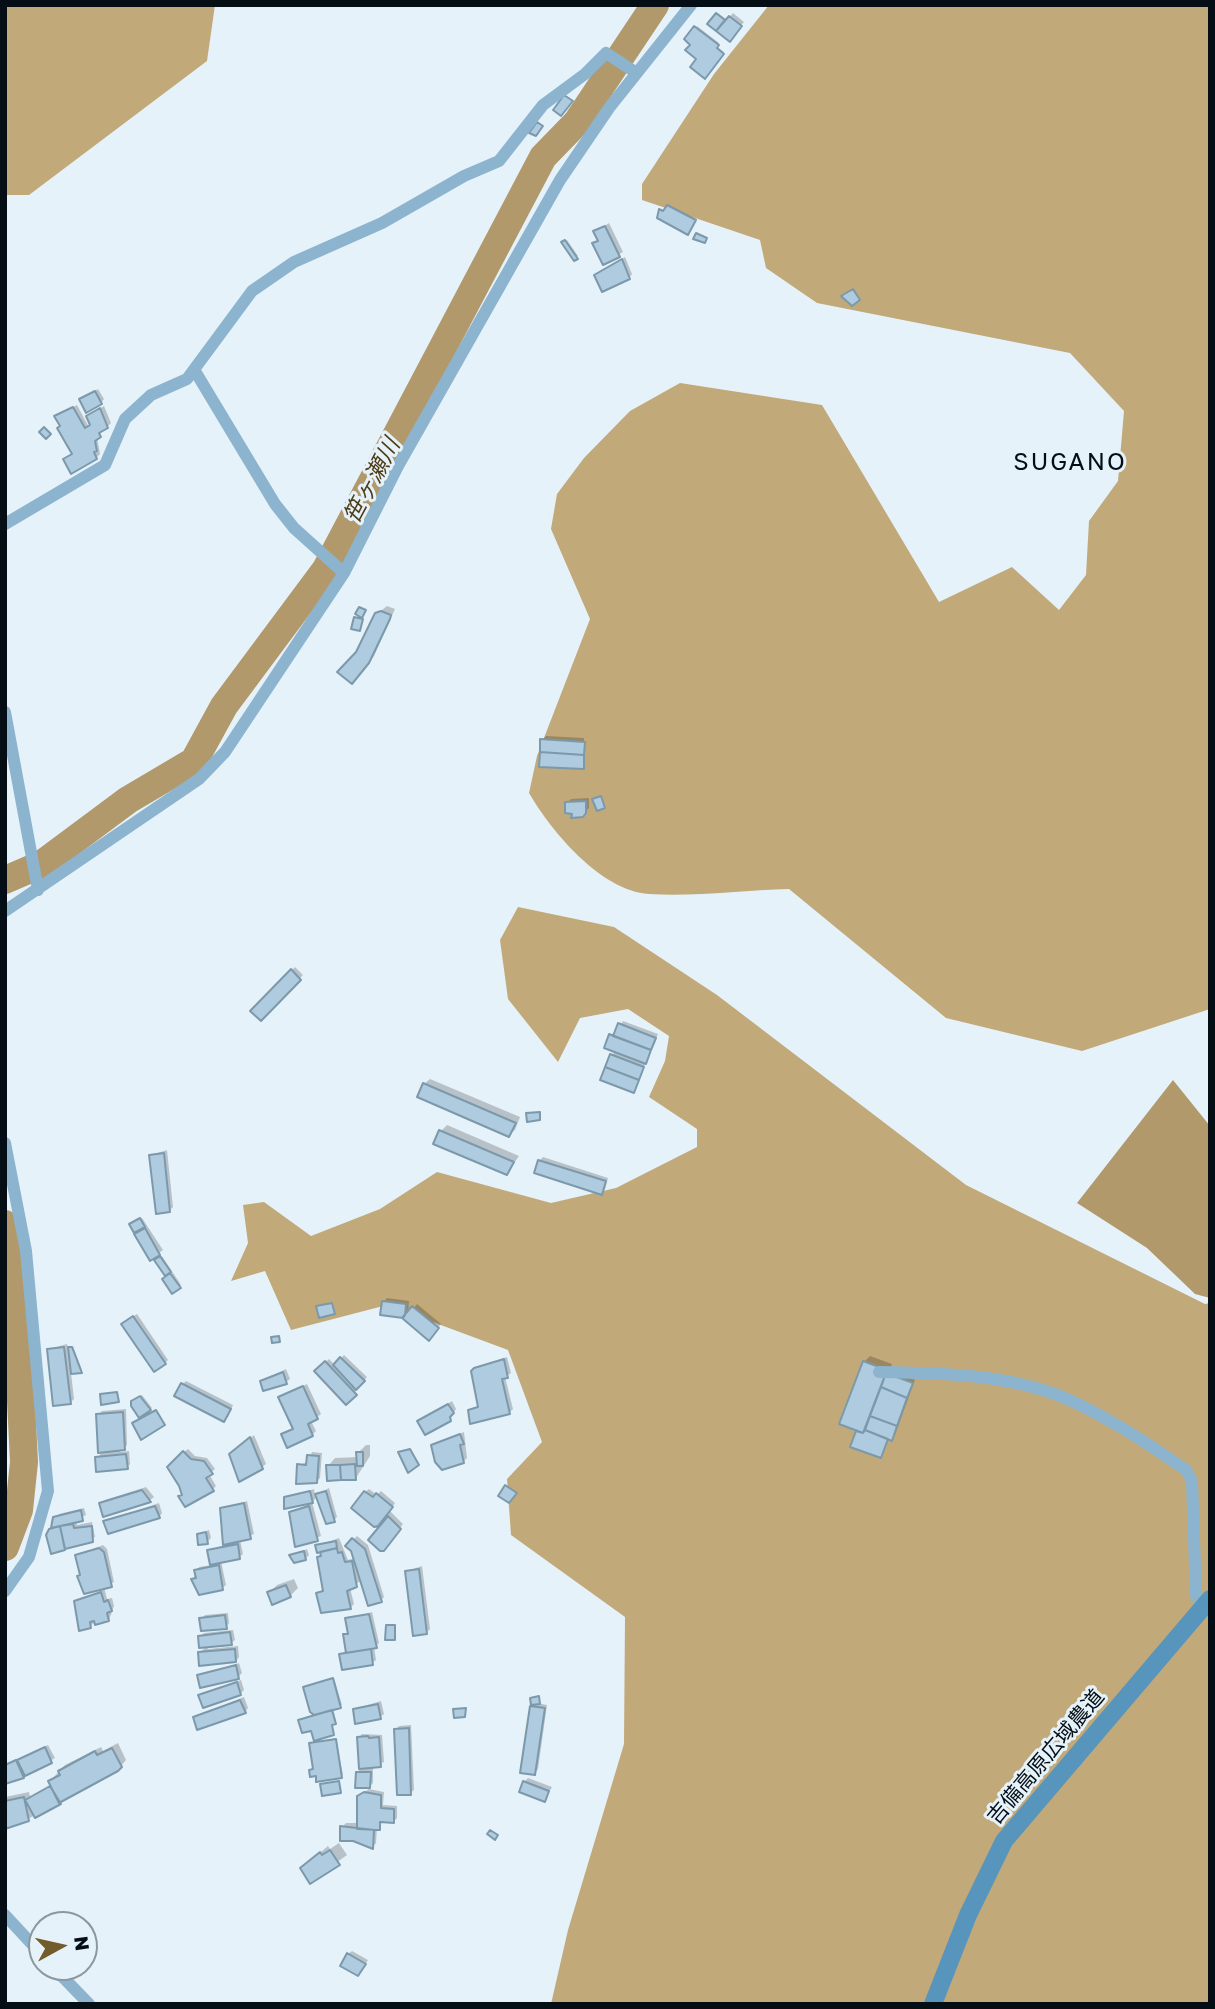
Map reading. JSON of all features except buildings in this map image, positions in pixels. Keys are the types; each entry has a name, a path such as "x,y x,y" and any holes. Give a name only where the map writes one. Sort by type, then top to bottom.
{"street":[{"path":"5,911 36,884 199,779 225,752 341,569 561,180 632,70 691,5"},
{"path":"5,524 105,465 118,432 138,406 152,395 187,379 252,291 265,280 294,261 382,223 464,176 499,161 543,105 585,74 606,53 610,53 632,70"},
{"path":"195,371 275,504 294,528 341,569"},
{"path":"5,712 36,884"},
{"path":"5,1143 26,1251 48,1491 30,1557 5,1591"},
{"path":"879,1372 942,1373 1020,1386 1063,1397 1111,1421 1186,1470 1192,1481 1196,1595 1206,1603"},
{"name":"吉備高原広域農道","path":"933,2004 968,1915 1004,1841 1206,1603"},
{"path":"5,1915 28,1940"},
{"path":"67,1981 89,2004"}],"shaded area":[{"path":"5,5 215,5 207,61 29,195 5,195"},
{"path":"769,5 1210,5 1210,1009 1082,1051 946,1018 789,889 683,895 649,894 631,890 613,882 579,857 550,824 529,793 537,756 590,619 551,529 557,494 584,458 630,411 680,383 822,405 939,602 1012,567 1059,610 1086,575 1089,521 1118,481 1124,411 1070,353 817,303 766,268 760,240 642,200 642,184 714,74"},
{"path":"518,907 614,927 717,995 966,1185 1205,1304 1210,1303 1210,2004 551,2004 568,1930 624,1744 625,1617 511,1535 507,1479 542,1442 508,1350 387,1305 291,1330 265,1271 231,1281 248,1243 243,1205 264,1202 311,1236 380,1209 437,1172 551,1203 616,1188 697,1147 697,1129 649,1097 665,1061 669,1036 628,1009 580,1018 558,1062 508,999 500,940"},
{"path":"1173,1080 1210,1126 1210,1298 1195,1294 1147,1248 1077,1203"}],"waterway":[{"name":"笹ヶ瀬川","path":"5,880 42,864 128,800 194,761 224,706 326,569 543,157 577,122 655,5"},
{"name":"笹ヶ瀬川","path":"5,1224 18,1339 24,1462 19,1510 5,1547"}],"district":[{"name":"SUGANO","path":"1070,462"}]}
